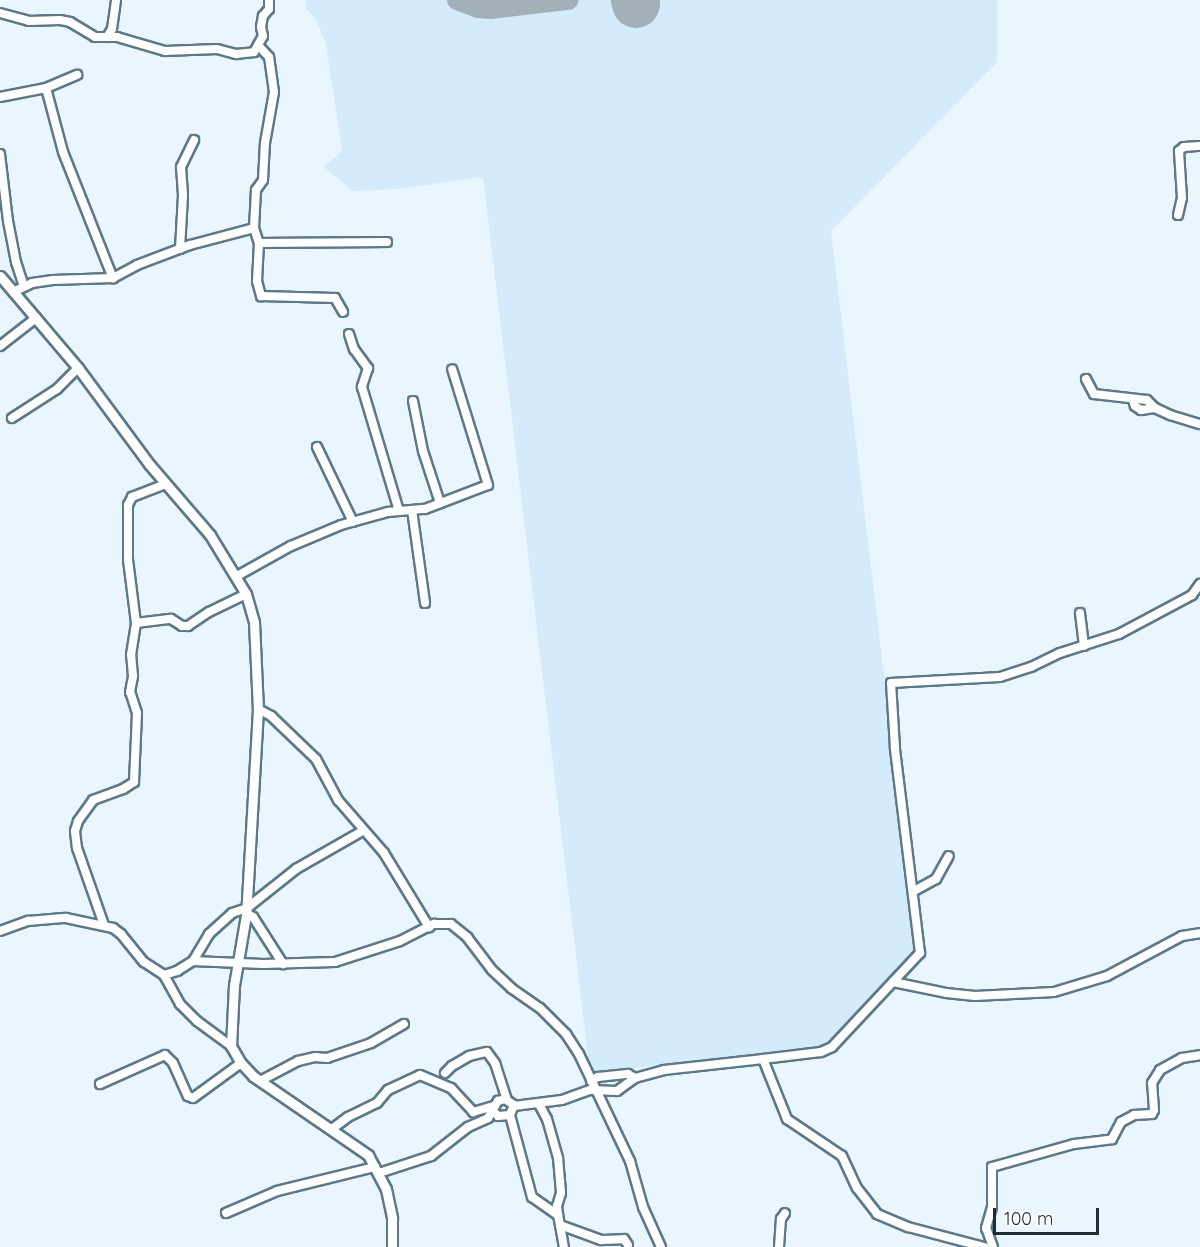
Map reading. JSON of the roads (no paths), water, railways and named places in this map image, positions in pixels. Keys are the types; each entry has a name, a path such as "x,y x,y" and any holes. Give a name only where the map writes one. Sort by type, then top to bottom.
{"street":[{"path":"107,38 112,28 116,0"},
{"path":"0,13 29,21 70,22 95,37 125,39 165,51 217,50 236,54 254,52 263,36 261,27 269,0"},
{"path":"258,45 269,57 274,92 265,143 263,180 256,190 254,228 259,243 257,281 261,296 334,298 343,312"},
{"path":"0,97 46,88 77,75"},
{"path":"46,88 63,152 113,278"},
{"path":"180,249 183,212 181,166 194,140"},
{"path":"1178,215 1182,198 1179,151 1184,147 1200,146"},
{"path":"0,154 8,221 16,262 24,287"},
{"path":"13,292 53,280 113,278 180,249 230,232 254,228"},
{"path":"259,243 387,242"},
{"path":"0,276 78,368 166,484 210,535 246,594 254,622 258,709 247,910 234,985 231,1046"},
{"path":"0,346 36,318"},
{"path":"349,334 354,349 368,368 362,387 399,511"},
{"path":"12,418 57,389 78,368"},
{"path":"237,576 291,546 353,522 440,503 488,485 452,369"},
{"path":"1086,379 1094,394 1133,400 1135,406 1141,410 1155,408 1200,424"},
{"path":"413,401 423,451 440,503"},
{"path":"317,447 353,522"},
{"path":"104,926 77,848 75,831 78,821 93,800 123,789 134,782 137,713 130,692 136,623 128,560 128,505 132,497 166,484"},
{"path":"412,510 425,603"},
{"path":"433,1079 437,1074 445,1073 469,1056 486,1052 495,1064 507,1099 514,1106 539,1104 590,1090 617,1091 634,1078 664,1070 821,1052 832,1047 920,953 896,748 891,683 1000,677 1134,627 1192,594 1200,584"},
{"path":"136,623 171,619 182,626 188,626 209,612 246,594"},
{"path":"1080,612 1084,646"},
{"path":"258,709 271,716 316,759 338,800 384,853 429,927"},
{"path":"164,975 177,971 193,961 209,934 232,913 247,910 296,869 364,830"},
{"path":"914,891 936,879 949,856"},
{"path":"247,910 283,964"},
{"path":"0,930 28,921 66,918 104,926 121,934 144,962 164,975 180,1004 197,1021 231,1046 241,1063 260,1081 368,1155 386,1190 392,1218 392,1247"},
{"path":"193,961 283,964 335,962 400,941 434,924 450,924 467,937 492,970 511,988 540,1008 566,1034 579,1054 630,1161 643,1207 661,1247"},
{"path":"893,982 946,993 975,996 1054,992 1107,976 1182,936 1200,933"},
{"path":"260,1081 298,1061 315,1057 327,1058 371,1043 404,1024"},
{"path":"100,1084 165,1055 173,1063 188,1096 193,1098 241,1063"},
{"path":"993,1247 986,1228 992,1207 992,1167 1074,1144 1112,1139 1121,1122 1134,1115 1152,1114 1154,1110 1152,1083 1160,1070 1182,1058 1200,1055"},
{"path":"763,1059 787,1119 842,1156 857,1188 876,1214 908,1227 984,1247"},
{"path":"445,1073 447,1085"},
{"path":"591,1081 598,1077 628,1074 634,1078"},
{"path":"332,1129 348,1117 377,1103 388,1090 420,1075 447,1085 473,1112 494,1109"},
{"path":"226,1213 277,1191 431,1156 494,1109 498,1101 507,1099"},
{"path":"539,1104 550,1126 558,1158 561,1186 558,1215 564,1247"},
{"path":"514,1106 510,1115 532,1197 558,1215"},
{"path":"494,1109 498,1116 510,1115"},
{"path":"779,1247 781,1219 785,1213"},
{"path":"560,1225 603,1244 624,1239 628,1245"}]}
